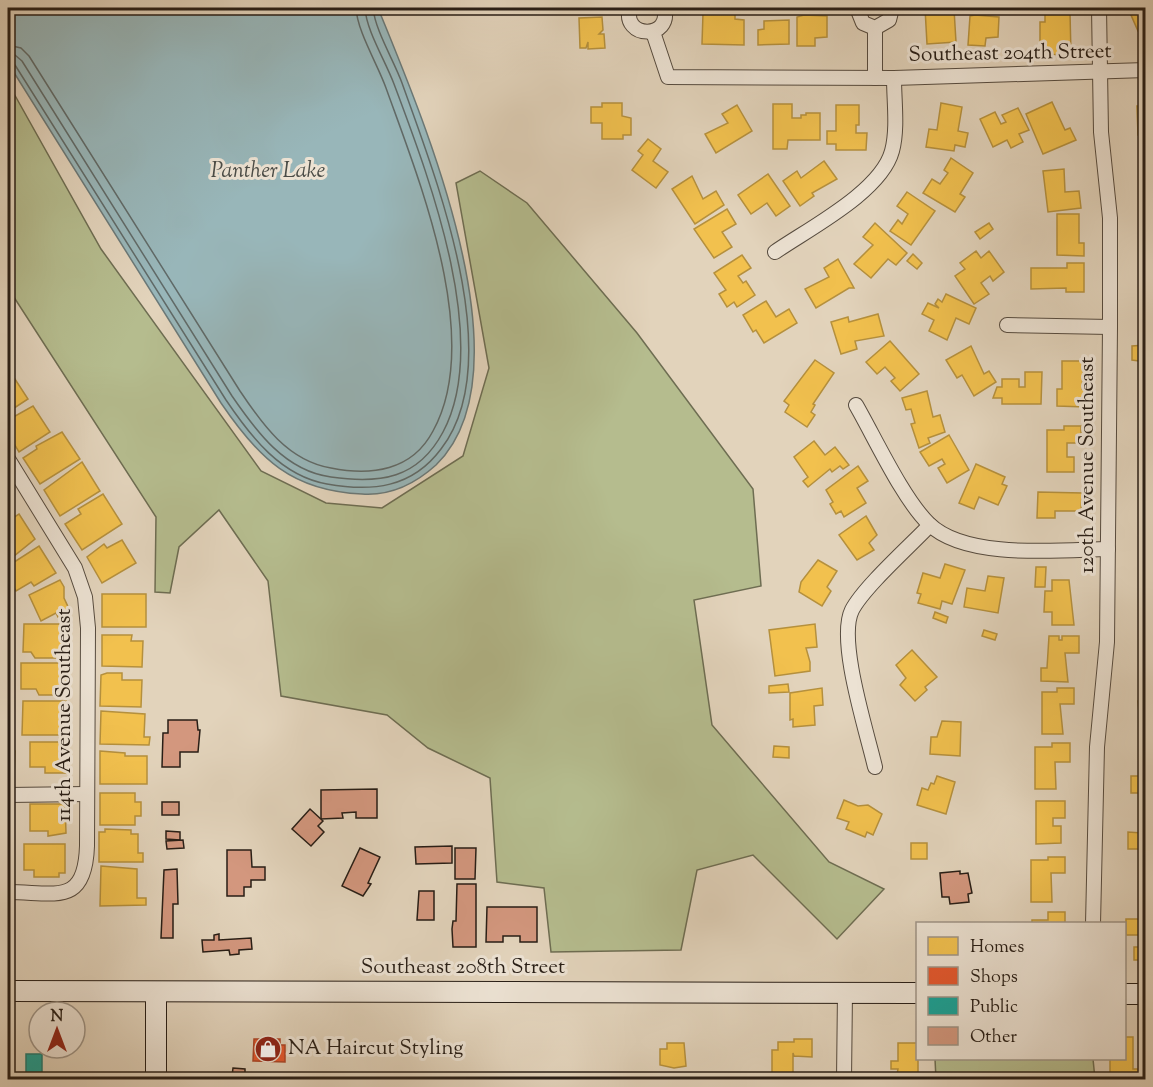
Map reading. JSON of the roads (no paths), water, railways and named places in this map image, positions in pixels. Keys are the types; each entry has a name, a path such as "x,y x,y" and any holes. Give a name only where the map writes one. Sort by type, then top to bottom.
{"main road":[{"name":"Southeast 208th Street","path":"8,991 916,993"},
{"path":"156,992 156,1080"},
{"path":"1126,994 1146,994"}],"street":[{"path":"630,8 629,18 635,28 653,32 665,20 664,8"},
{"path":"857,8 863,23 875,28 875,78"},
{"name":"Southeast 204th Street","path":"875,28 889,20 892,8"},
{"name":"120th Avenue Southeast","path":"1092,922 1095,792 1106,677 1110,327 1110,218 1101,132 1098,74 1099,8"},
{"name":"Southeast 204th Street","path":"653,32 668,77 894,78 1098,74 1146,70"},
{"path":"775,252 865,190 886,165 892,152 894,134 894,78"},
{"path":"1007,326 1110,327"},
{"path":"856,405 914,505 930,525 952,537 993,549 1108,549"},
{"name":"114th Avenue Southeast","path":"8,459 75,568 83,587 88,628 86,859 80,883 64,891 8,892"},
{"path":"875,767 848,652 848,622 857,602 930,525"},
{"path":"8,795 87,794"},
{"path":"844,1080 845,992"}],"water":[{"name":"Panther Lake","path":"8,8 378,8 440,173 459,240 471,306 474,368 463,422 436,465 420,478 393,491 373,494 337,492 297,479 264,456 249,440 221,403 8,63"}],"place":[{"name":"NA Haircut Styling","path":"268,1049"}]}
